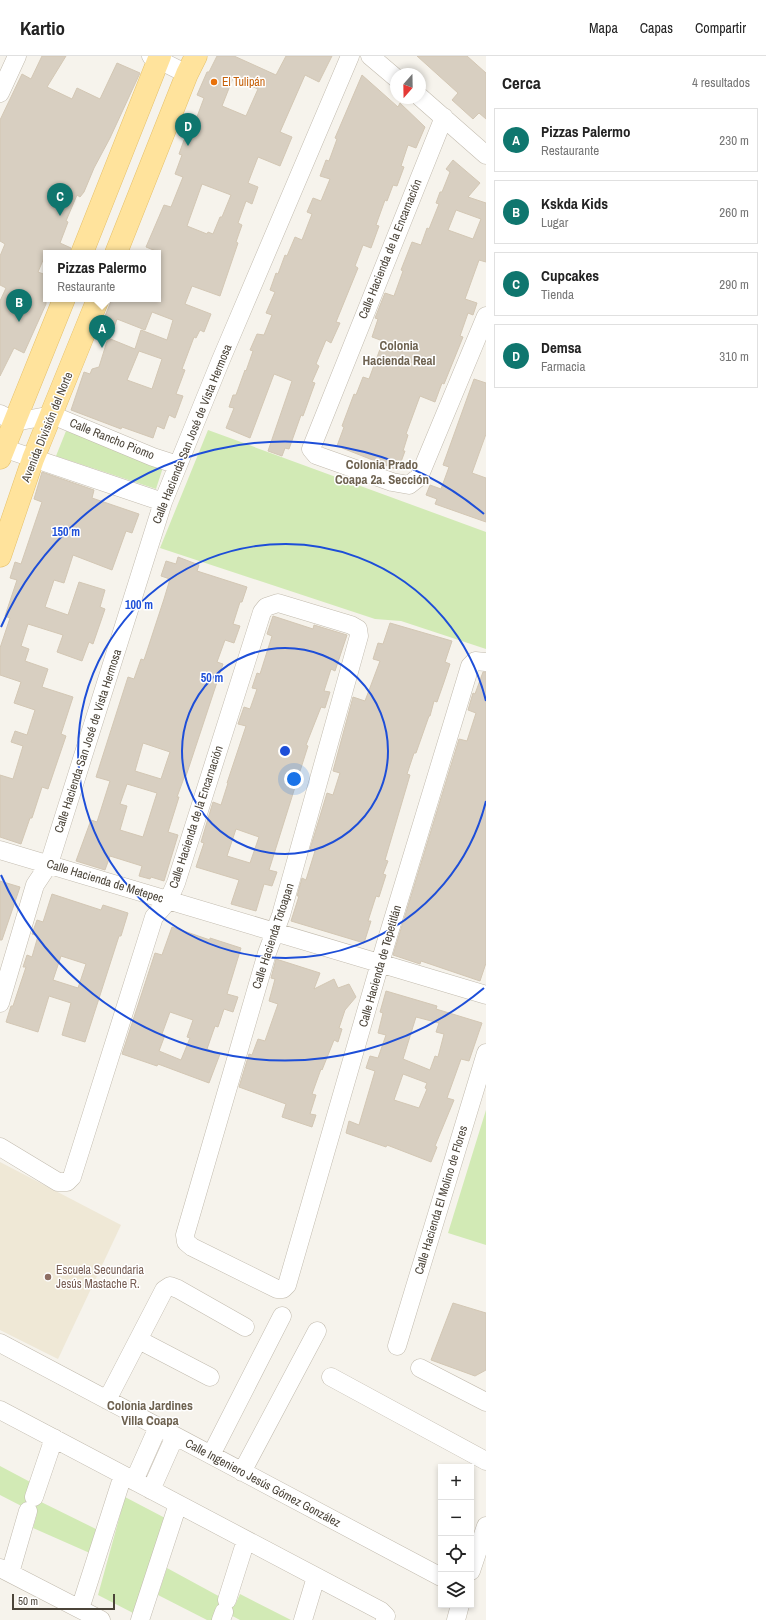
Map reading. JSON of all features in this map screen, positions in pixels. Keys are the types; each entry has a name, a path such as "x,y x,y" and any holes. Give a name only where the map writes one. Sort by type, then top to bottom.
{"main road":[{"path":"83,250 156,57"},
{"path":"117,250 192,65"},
{"path":"1,451 7,418 63,302"},
{"name":"Avenida División del Norte","path":"0,556 33,459 97,302"}],"street":[{"path":"0,93 17,56"},
{"name":"Calle Hacienda San José de Vista Hermosa","path":"0,1003 36,885 49,864 163,502 220,362 350,56"},
{"path":"370,56 390,73"},
{"path":"156,57 192,65"},
{"path":"426,102 486,155"},
{"name":"Calle Hacienda de la Encarnación","path":"444,117 311,449 316,455 392,482 409,485 419,477 486,316"},
{"path":"7,418 52,415"},
{"name":"Calle Rancho Piomo","path":"52,415 153,457 178,465"},
{"path":"1,451 33,459 163,502"},
{"name":"Calle Hacienda de la Encarnación","path":"0,1147 58,1182 67,1182 72,1176 154,917 168,901 176,883 262,612 266,607 278,603 351,625 358,629 359,636"},
{"name":"Calle Hacienda Totoapan","path":"287,1285 283,1289 277,1289 270,1286 192,1247 186,1242 185,1235 267,953 281,915 359,636"},
{"name":"Calle Hacienda de Tepetitlán","path":"287,1285 380,963 470,666 475,661 486,662"},
{"name":"Calle Hacienda de Metepec","path":"0,850 486,995"},
{"name":"Calle Hacienda El Molino de Flores","path":"397,1346 486,1053"},
{"path":"107,1400 164,1290 170,1286 244,1326"},
{"path":"210,1455 282,1316"},
{"path":"242,1472 317,1331"},
{"path":"138,1340 210,1377"},
{"name":"Calle Ingeniero Jesús Gómez González","path":"0,1343 438,1576"},
{"path":"420,1368 486,1402"},
{"path":"331,1377 486,1461"},
{"path":"0,1410 381,1611 386,1616 385,1620"},
{"path":"80,1609 128,1478 158,1427"},
{"path":"151,1490 175,1436"},
{"path":"54,1438 31,1504 5,1570 101,1620"},
{"path":"140,1620 178,1504"},
{"path":"474,1562 486,1526"},
{"path":"224,1611 246,1540"},
{"path":"303,1620 316,1577"},
{"path":"456,1620 459,1608"}],"shaded area":[{"name":"Escuela Secundaria Jesús Mastache R.","path":"0,1162 121,1225 58,1359 0,1330"}],"green space":[{"path":"208,430 486,532 486,649 401,621 375,619 160,548"},
{"path":"66,431 165,461 156,489 56,456"},
{"path":"486,1110 486,1245 448,1233"},
{"path":"0,1466 34,1484 31,1497 100,1531 92,1554 33,1528 37,1514 0,1495"},
{"path":"125,1497 167,1519 137,1615 98,1595"},
{"path":"167,1568 235,1605 240,1594 291,1620 240,1620 221,1610 217,1620 207,1620 158,1595"}],"building":[{"path":"42,56 66,56 47,87 72,99 77,88 100,99 117,63 140,73 84,192 80,197 77,195 66,221 68,222 60,243 71,248 71,250 43,250 43,260 38,272 43,274 43,302 46,302 46,304 24,353 14,348 0,376 0,301 6,288 0,285 0,256 5,244 0,241 0,120 22,74 31,79"},
{"path":"217,56 234,56 276,75 286,56 332,56 319,82 305,75 280,132 292,137 280,166 258,157 248,183 258,187 252,204 246,201 238,223 242,225 236,242 238,243 220,296 192,286 185,304 211,314 204,332 200,330 196,338 194,337 182,369 185,370 176,394 183,396 175,418 169,415 164,429 157,426 153,438 122,427 121,429 71,410 84,372 90,374 92,369 99,367 108,338 135,349 141,330 167,340 173,320 152,312 145,330 117,319 110,338 98,333 111,302 161,302 161,250 154,250 146,247 164,205 171,207 183,177 175,174 182,155 179,154 184,140 186,141 189,132 191,133 204,98 197,95 207,72 209,72","holes":["233,78 258,89 246,116 222,106","202,184 231,195 213,234 208,232 207,234 187,226","139,351 162,359 152,389 127,380"]},
{"path":"417,56 467,56 486,73 486,119 479,113 473,119 452,100 458,93"},
{"path":"362,75 390,100 390,104 395,104 398,107 401,104 425,127 416,148 408,145 401,166 404,167 397,186 393,185 387,201 385,200 376,225 379,226 371,248 363,245 355,266 358,268 336,322 340,323 331,343 326,340 316,364 319,366 312,382 315,383 303,416 301,415 289,449 285,448 282,456 268,451 292,381 274,374 250,438 226,428 234,408 229,407 233,395 236,395 245,370 246,371 253,351 250,350 257,334 264,335 272,315 266,313 275,292 270,290 276,273 278,274 285,255 287,256 295,237 302,240 312,214 307,212 313,198 321,201 330,179 320,176 326,160 329,161 337,139 335,138"},
{"path":"453,160 480,183 468,197 486,203 486,262 479,260 465,299 477,303 473,315 468,313 460,336 463,337 444,384 442,383 435,402 420,396 406,434 408,435 403,451 405,451 398,470 337,446 344,427 342,426 354,394 356,395 363,377 369,379 383,341 372,337 378,319 375,318 385,293 394,296 403,271 401,270 412,242 421,245 427,228 429,229 439,204 436,203 440,192 442,192 450,172 446,169","holes":["456,210 481,219 473,239 448,230"]},
{"path":"474,379 486,383 486,434 472,473 486,478 486,522 435,504 437,499 426,495 430,485 441,489 449,467 443,465"},
{"path":"42,472 94,490 92,498 139,514 132,533 126,531 112,570 73,555 64,583 54,580 45,607 68,615 79,582 105,590 100,607 105,609 93,644 89,642 82,661 57,652 63,635 28,624 21,646 29,649 25,661 48,669 42,687 73,697 61,734 66,736 48,789 42,787 32,818 30,818 21,844 0,837 0,775 13,779 23,746 11,742 15,731 27,735 35,710 14,703 21,682 0,675 0,648 10,618 5,616 17,580 10,578 15,562 21,564 42,502 34,499"},
{"path":"178,557 199,565 197,571 247,587 242,602 240,602 233,624 240,626 234,643 225,640 217,662 223,664 186,776 185,775 177,797 179,797 168,832 178,835 164,881 151,877 150,879 139,876 142,866 110,856 105,870 76,861 91,820 97,822 110,781 96,777 128,677 134,679 141,659 144,660 164,599 170,579 161,576 166,561 176,564","holes":["143,743 170,752 161,779 135,771","127,784 157,793 143,837 120,830 127,806 120,804"]},
{"path":"273,616 313,629 314,625 347,635 335,671 331,669 324,691 330,692 325,708 321,707 306,745 308,746 269,870 277,872 272,886 264,884 256,911 231,904 239,880 196,867 204,843 201,842 213,802 221,805 246,726 238,724 244,707 250,709 257,689 252,688 257,673 260,674 272,636 267,634","holes":["236,829 259,837 250,863 227,856"]},
{"path":"390,623 452,641 445,662 450,664 444,682 437,702 434,701 430,716 416,753 414,753 407,774 410,775 385,860 388,861 383,874 386,875 379,897 376,896 368,921 371,921 364,943 291,921 299,896 297,896 302,878 306,880 315,851 310,849 327,793 333,795 340,773 333,771 353,697 365,701 380,661 373,659 378,643 383,644"},
{"path":"483,672 486,672 486,963 480,981 421,961 420,964 393,955 459,739 467,741 476,713 468,710 473,693 475,694"},
{"path":"0,881 20,887 2,940 0,940"},
{"path":"52,894 101,910 103,905 128,913 121,936 119,936 85,1042 62,1035 71,1003 49,996 38,1032 6,1022 26,967 23,967 27,955 32,957 38,936 32,934 37,920 43,922","holes":["61,956 86,964 78,988 53,980"]},
{"path":"172,927 210,940 210,938 241,948 227,994 238,997 233,1012 224,1009 218,1027 215,1026 207,1049 220,1054 209,1083 158,1064 157,1066 122,1054 155,953 162,955","holes":["170,1012 193,1020 187,1037 190,1038 181,1060 159,1051 165,1035 162,1034"]},
{"path":"276,959 320,973 314,989 334,979 338,988 349,984 356,997 345,1010 339,1028 342,1029 338,1042 334,1040 312,1094 316,1095 310,1114 316,1115 312,1127 282,1117 286,1104 239,1087 249,1054 252,1055 258,1039 265,1041 278,1004 269,1001 275,979 271,978"},
{"path":"386,991 437,1006 436,1009 482,1023 469,1061 461,1059 447,1098 454,1100 435,1146 437,1147 431,1162 387,1145 386,1147 346,1133 349,1121 359,1125 375,1071 366,1068 370,1056 378,1058 386,1035 378,1033 383,1013 380,1012","holes":["416,1017 439,1023 436,1032 444,1034 438,1057 435,1056 430,1070 403,1059","403,1074 427,1083 425,1088 427,1089 419,1108 394,1100"]},
{"path":"453,1303 486,1313 486,1370 475,1376 431,1360"}],"place":[{"name":"El Tulipán","path":"214,82"},
{"name":"Demsa","path":"188,146"},
{"name":"Cupcakes","path":"60,216"},
{"name":"Kskda Kids","path":"19,322"},
{"name":"Pizzas Palermo","path":"102,348"},
{"name":"Escuela Secundaria Jesús Mastache R.","path":"48,1277"}],"district":[{"name":"Colonia Hacienda Real","path":"399,352"},
{"name":"Colonia Prado Coapa 2a. Sección","path":"382,472"},
{"name":"Colonia Jardines Villa Coapa","path":"150,1412"}]}
